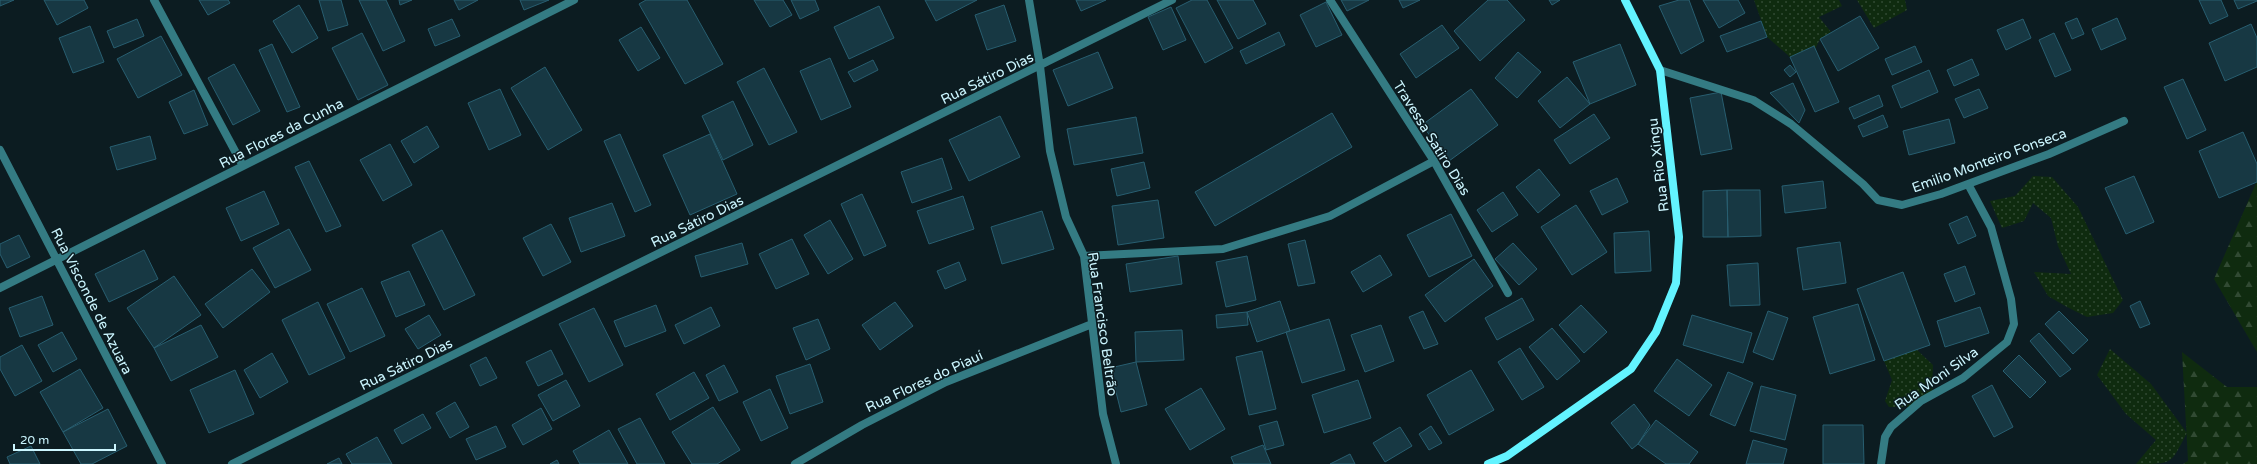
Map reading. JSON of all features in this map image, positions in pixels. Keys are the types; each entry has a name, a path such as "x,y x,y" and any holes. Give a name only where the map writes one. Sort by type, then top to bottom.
{"main road":[{"name":"Rua Rio Xingu","path":"1488,464 1507,456 1631,369 1656,332 1676,283 1679,237 1660,70 1625,0"}],"street":[{"path":"154,0 243,166"},
{"name":"Rua Flores da Cunha","path":"0,288 574,0"},
{"name":"Rua Francisco Beltrão","path":"1029,0 1040,66 1050,151 1066,217 1084,256 1103,414 1116,464"},
{"name":"Rua Sátiro Dias","path":"232,464 1172,0"},
{"name":"Travessa Satiro Dias","path":"1330,0 1434,161 1508,293"},
{"name":"Emilio Monteiro Fonseca","path":"1660,70 1753,100 1790,124 1863,184 1878,200 1902,205 1968,184 2049,154 2124,121"},
{"name":"Rua Visconde de Azuara","path":"0,150 162,464"},
{"path":"1084,256 1223,249 1330,216 1434,161"},
{"name":"Rua Moni Silva","path":"1881,464 1885,437 1891,427 1905,413 1921,401 1964,378 2007,342 2014,324 2015,314 2012,299 1991,227 1968,184"},
{"name":"Rua Flores do Piauí","path":"795,464 862,425 946,382 1092,324"}],"green space":[{"path":"1754,0 1839,0 1842,6 1819,17 1831,32 1820,39 1815,49 1790,57 1767,37"},
{"path":"1857,0 1905,0 1907,10 1874,28"},
{"path":"2033,176 2052,177 2078,207 2123,300 2113,313 2087,317 2048,296 2034,272 2071,274 2058,246 2051,218 2033,203 2024,221 2002,228 1990,201 2015,196"},
{"path":"2257,181 2257,352 2214,279"},
{"path":"1916,349 1933,365 1932,394 1910,407 1889,407 1885,401 1892,380 1884,361"},
{"path":"2110,349 2151,384 2187,433 2174,456 2170,460 2158,464 2136,464 2156,440 2126,414 2097,375"},
{"path":"2182,352 2227,387 2257,387 2257,464 2183,464 2188,461"}],"building":[{"path":"0,0 14,0 0,6"},
{"path":"44,0 84,0 88,8 57,25"},
{"path":"199,0 228,0 230,3 208,15"},
{"path":"319,0 341,0 348,25 328,31"},
{"path":"359,0 386,0 405,41 383,51"},
{"path":"399,0 412,0 400,5"},
{"path":"454,0 478,0 459,10"},
{"path":"520,0 549,0 524,10"},
{"path":"646,0 687,0 723,64 685,84 639,4"},
{"path":"754,0 783,0 792,15 770,27"},
{"path":"791,0 815,0 819,10 800,19"},
{"path":"925,0 977,0 936,21"},
{"path":"1076,0 1106,0 1081,11"},
{"path":"1192,0 1207,0 1233,48 1205,63 1176,8"},
{"path":"1217,0 1253,0 1266,24 1238,39"},
{"path":"1341,0 1369,0 1347,11"},
{"path":"1399,0 1420,0 1403,8"},
{"path":"1488,0 1507,0 1525,20 1480,61 1454,31"},
{"path":"1549,0 1560,0 1552,5"},
{"path":"1679,0 1689,0 1704,41 1681,54 1659,6"},
{"path":"1703,0 1738,0 1745,13 1719,28"},
{"path":"2199,0 2221,0 2228,16 2210,24"},
{"path":"2234,0 2257,0 2257,1 2238,9"},
{"path":"1326,2 1342,35 1316,47 1300,15"},
{"path":"299,5 318,38 292,53 273,21"},
{"path":"1004,5 1016,41 987,50 975,15"},
{"path":"879,6 894,38 849,59 834,27"},
{"path":"1171,7 1186,40 1163,50 1148,17"},
{"path":"1860,16 1879,48 1838,71 1820,39"},
{"path":"2077,18 2084,34 2072,39 2065,23"},
{"path":"2117,18 2126,39 2101,50 2092,29"},
{"path":"137,19 144,36 114,48 107,31"},
{"path":"452,19 460,36 435,46 428,29"},
{"path":"2023,19 2031,38 2006,50 1997,30"},
{"path":"1761,21 1767,37 1727,52 1720,36"},
{"path":"2251,24 2257,38 2257,67 2225,81 2209,43"},
{"path":"1442,25 1459,48 1416,78 1400,54"},
{"path":"90,26 104,62 73,73 59,38"},
{"path":"641,27 660,58 638,71 619,40"},
{"path":"1279,32 1285,45 1246,64 1240,51"},
{"path":"362,33 388,85 358,100 332,48"},
{"path":"2054,33 2071,70 2055,77 2039,40"},
{"path":"161,36 182,75 138,98 117,59"},
{"path":"272,44 300,107 287,112 259,50"},
{"path":"1620,44 1636,85 1590,104 1573,62"},
{"path":"1814,46 1839,102 1815,112 1790,57"},
{"path":"1915,46 1922,62 1892,75 1885,59"},
{"path":"1098,52 1113,88 1068,106 1053,70"},
{"path":"1518,52 1541,72 1517,98 1495,78"},
{"path":"830,58 851,107 821,120 800,71"},
{"path":"1972,59 1979,75 1954,86 1947,70"},
{"path":"873,60 878,70 854,82 848,72"},
{"path":"234,64 260,111 233,125 208,78"},
{"path":"1790,65 1796,72 1790,77 1784,70"},
{"path":"545,67 582,130 548,150 511,88"},
{"path":"764,68 797,132 769,145 737,82"},
{"path":"1929,70 1938,92 1901,108 1892,86"},
{"path":"1567,77 1590,104 1560,128 1538,101"},
{"path":"2183,79 2206,130 2187,139 2164,87"},
{"path":"1793,83 1805,110 1799,123 1770,93"},
{"path":"500,89 521,135 489,150 468,103"},
{"path":"1471,89 1498,125 1449,161 1422,125"},
{"path":"1979,89 1988,108 1964,118 1955,99"},
{"path":"194,90 208,125 184,134 169,102"},
{"path":"1721,92 1732,149 1701,155 1690,98"},
{"path":"1879,95 1883,106 1854,119 1849,108"},
{"path":"733,101 753,145 723,160 702,116"},
{"path":"1332,113 1352,147 1215,226 1195,192"},
{"path":"1594,114 1610,138 1570,164 1554,140"},
{"path":"1883,115 1888,127 1863,137 1858,126"},
{"path":"1000,116 1020,157 969,181 949,140"},
{"path":"1136,117 1143,153 1074,165 1067,129"},
{"path":"1949,119 1955,143 1909,155 1903,131"},
{"path":"427,126 439,147 414,163 401,141"},
{"path":"2243,132 2257,164 2257,182 2219,198 2199,151"},
{"path":"620,134 651,205 635,212 604,141"},
{"path":"710,134 737,194 690,215 663,155"},
{"path":"150,136 156,159 117,170 110,147"},
{"path":"390,144 412,185 383,201 360,160"},
{"path":"942,158 952,189 912,203 901,172"},
{"path":"309,161 341,226 326,232 295,167"},
{"path":"1144,162 1150,188 1117,196 1111,169"},
{"path":"1539,169 1560,195 1538,213 1516,187"},
{"path":"2134,176 2154,222 2126,234 2105,188"},
{"path":"1617,178 1628,202 1602,215 1590,191"},
{"path":"1823,181 1826,208 1785,213 1782,186"},
{"path":"1727,190 1760,190 1761,236 1728,237"},
{"path":"1727,190 1728,237 1703,237 1703,191"},
{"path":"264,191 279,224 241,241 226,208"},
{"path":"1503,192 1518,215 1492,232 1477,210"},
{"path":"862,194 886,246 864,256 841,204"},
{"path":"963,196 974,229 929,244 917,211"},
{"path":"1158,200 1164,238 1118,245 1112,206"},
{"path":"612,203 625,236 581,252 569,218"},
{"path":"1576,205 1607,252 1572,275 1541,227"},
{"path":"1042,211 1054,249 1002,264 991,227"},
{"path":"1451,214 1472,256 1429,277 1407,235"},
{"path":"1967,216 1976,236 1958,244 1949,224"},
{"path":"830,220 853,259 828,274 804,235"},
{"path":"551,224 571,262 543,276 523,238"},
{"path":"289,229 311,270 275,288 253,248"},
{"path":"442,230 475,295 444,310 412,245"},
{"path":"1649,231 1651,271 1615,273 1614,233"},
{"path":"19,235 30,257 7,268 0,254 0,244"},
{"path":"792,239 809,274 776,289 759,254"},
{"path":"1305,240 1315,283 1298,286 1288,244"},
{"path":"1840,242 1846,283 1803,290 1797,248"},
{"path":"742,243 748,264 701,277 695,256"},
{"path":"1513,243 1537,269 1519,285 1495,259"},
{"path":"144,250 158,279 109,302 95,274"},
{"path":"1380,255 1392,275 1363,292 1351,272"},
{"path":"1178,256 1182,284 1130,292 1126,264"},
{"path":"1247,256 1256,300 1226,307 1216,262"},
{"path":"1474,259 1493,286 1445,322 1425,295"},
{"path":"959,262 966,280 945,289 937,271"},
{"path":"1758,263 1760,305 1730,306 1727,265"},
{"path":"1965,266 1975,294 1955,302 1944,274"},
{"path":"252,269 270,292 223,328 205,304"},
{"path":"409,271 425,305 396,317 381,282"},
{"path":"1903,272 1930,345 1884,361 1857,289"},
{"path":"174,276 201,315 154,348 127,308"},
{"path":"362,288 385,336 350,352 327,304"},
{"path":"42,296 53,325 20,337 9,308"},
{"path":"1522,298 1534,320 1497,340 1485,318"},
{"path":"1280,301 1290,331 1257,342 1247,312"},
{"path":"2140,301 2150,324 2140,328 2130,306"},
{"path":"318,302 345,358 309,375 282,320"},
{"path":"895,302 913,326 880,350 862,325"},
{"path":"1858,304 1875,360 1830,374 1813,317"},
{"path":"656,305 666,331 625,347 614,321"},
{"path":"1581,305 1607,332 1584,353 1559,325"},
{"path":"711,307 720,326 684,344 675,325"},
{"path":"1980,307 1989,333 1945,347 1937,321"},
{"path":"594,308 623,365 589,382 559,324"},
{"path":"1423,311 1438,344 1424,349 1409,317"},
{"path":"1768,311 1788,318 1773,360 1753,352"},
{"path":"2059,311 2088,340 2073,354 2045,324"},
{"path":"1247,312 1248,325 1217,328 1216,315"},
{"path":"429,315 441,335 418,349 405,329"},
{"path":"1692,315 1752,333 1743,363 1683,345"},
{"path":"818,319 830,349 806,360 793,328"},
{"path":"1329,319 1345,370 1302,383 1286,332"},
{"path":"201,325 218,357 171,381 154,348"},
{"path":"1381,325 1394,361 1365,372 1351,335"},
{"path":"1552,328 1580,361 1557,380 1529,347"},
{"path":"1182,330 1184,360 1136,362 1135,332"},
{"path":"62,332 77,359 53,372 38,345"},
{"path":"2039,333 2071,369 2060,377 2030,341"},
{"path":"22,345 42,381 15,396 0,369 0,357"},
{"path":"1520,348 1544,387 1522,400 1498,362"},
{"path":"551,350 563,374 538,386 526,362"},
{"path":"1262,351 1276,409 1249,415 1236,357"},
{"path":"272,353 288,382 260,398 244,370"},
{"path":"2019,355 2046,382 2030,398 2003,371"},
{"path":"486,357 497,378 480,386 470,365"},
{"path":"1677,359 1712,385 1689,416 1654,391"},
{"path":"1136,362 1147,405 1121,412 1110,368"},
{"path":"810,364 823,402 790,414 776,376"},
{"path":"724,365 738,392 719,401 706,375"},
{"path":"80,369 103,408 63,432 40,392"},
{"path":"235,370 254,414 209,433 190,390"},
{"path":"1471,370 1494,410 1449,435 1427,395"},
{"path":"694,372 709,398 670,420 656,394"},
{"path":"1728,372 1753,383 1735,426 1710,415"},
{"path":"566,380 580,406 553,421 538,395"},
{"path":"1358,380 1371,418 1324,433 1312,395"},
{"path":"1992,385 2013,427 1994,437 1972,396"},
{"path":"1761,386 1796,395 1785,440 1750,431"},
{"path":"1201,388 1225,429 1190,450 1165,409"},
{"path":"770,389 788,428 761,441 743,402"},
{"path":"455,402 469,427 450,438 436,413"},
{"path":"1634,404 1650,425 1638,444 1632,449 1611,423"},
{"path":"713,407 740,450 717,464 692,464 672,432"},
{"path":"541,408 552,429 523,445 512,425"},
{"path":"108,409 127,446 92,464 81,464 63,432"},
{"path":"423,414 431,428 402,444 394,430"},
{"path":"640,418 665,464 637,464 618,429"},
{"path":"1656,420 1698,452 1689,464 1666,464 1638,444"},
{"path":"1277,421 1284,445 1266,450 1259,426"},
{"path":"1823,425 1863,425 1864,464 1823,464"},
{"path":"496,426 506,447 476,460 466,439"},
{"path":"1431,426 1442,443 1429,450 1419,434"},
{"path":"1400,427 1412,446 1385,462 1373,443"},
{"path":"609,430 628,464 580,464 573,451"},
{"path":"377,437 392,464 352,464 346,454"},
{"path":"1753,440 1787,449 1783,464 1746,464"},
{"path":"1263,445 1271,464 1234,464 1231,457"},
{"path":"31,446 40,464 10,464 7,457"},
{"path":"1350,454 1355,464 1330,464"},
{"path":"339,458 342,464 327,464"},
{"path":"557,460 559,464 550,464"}]}
